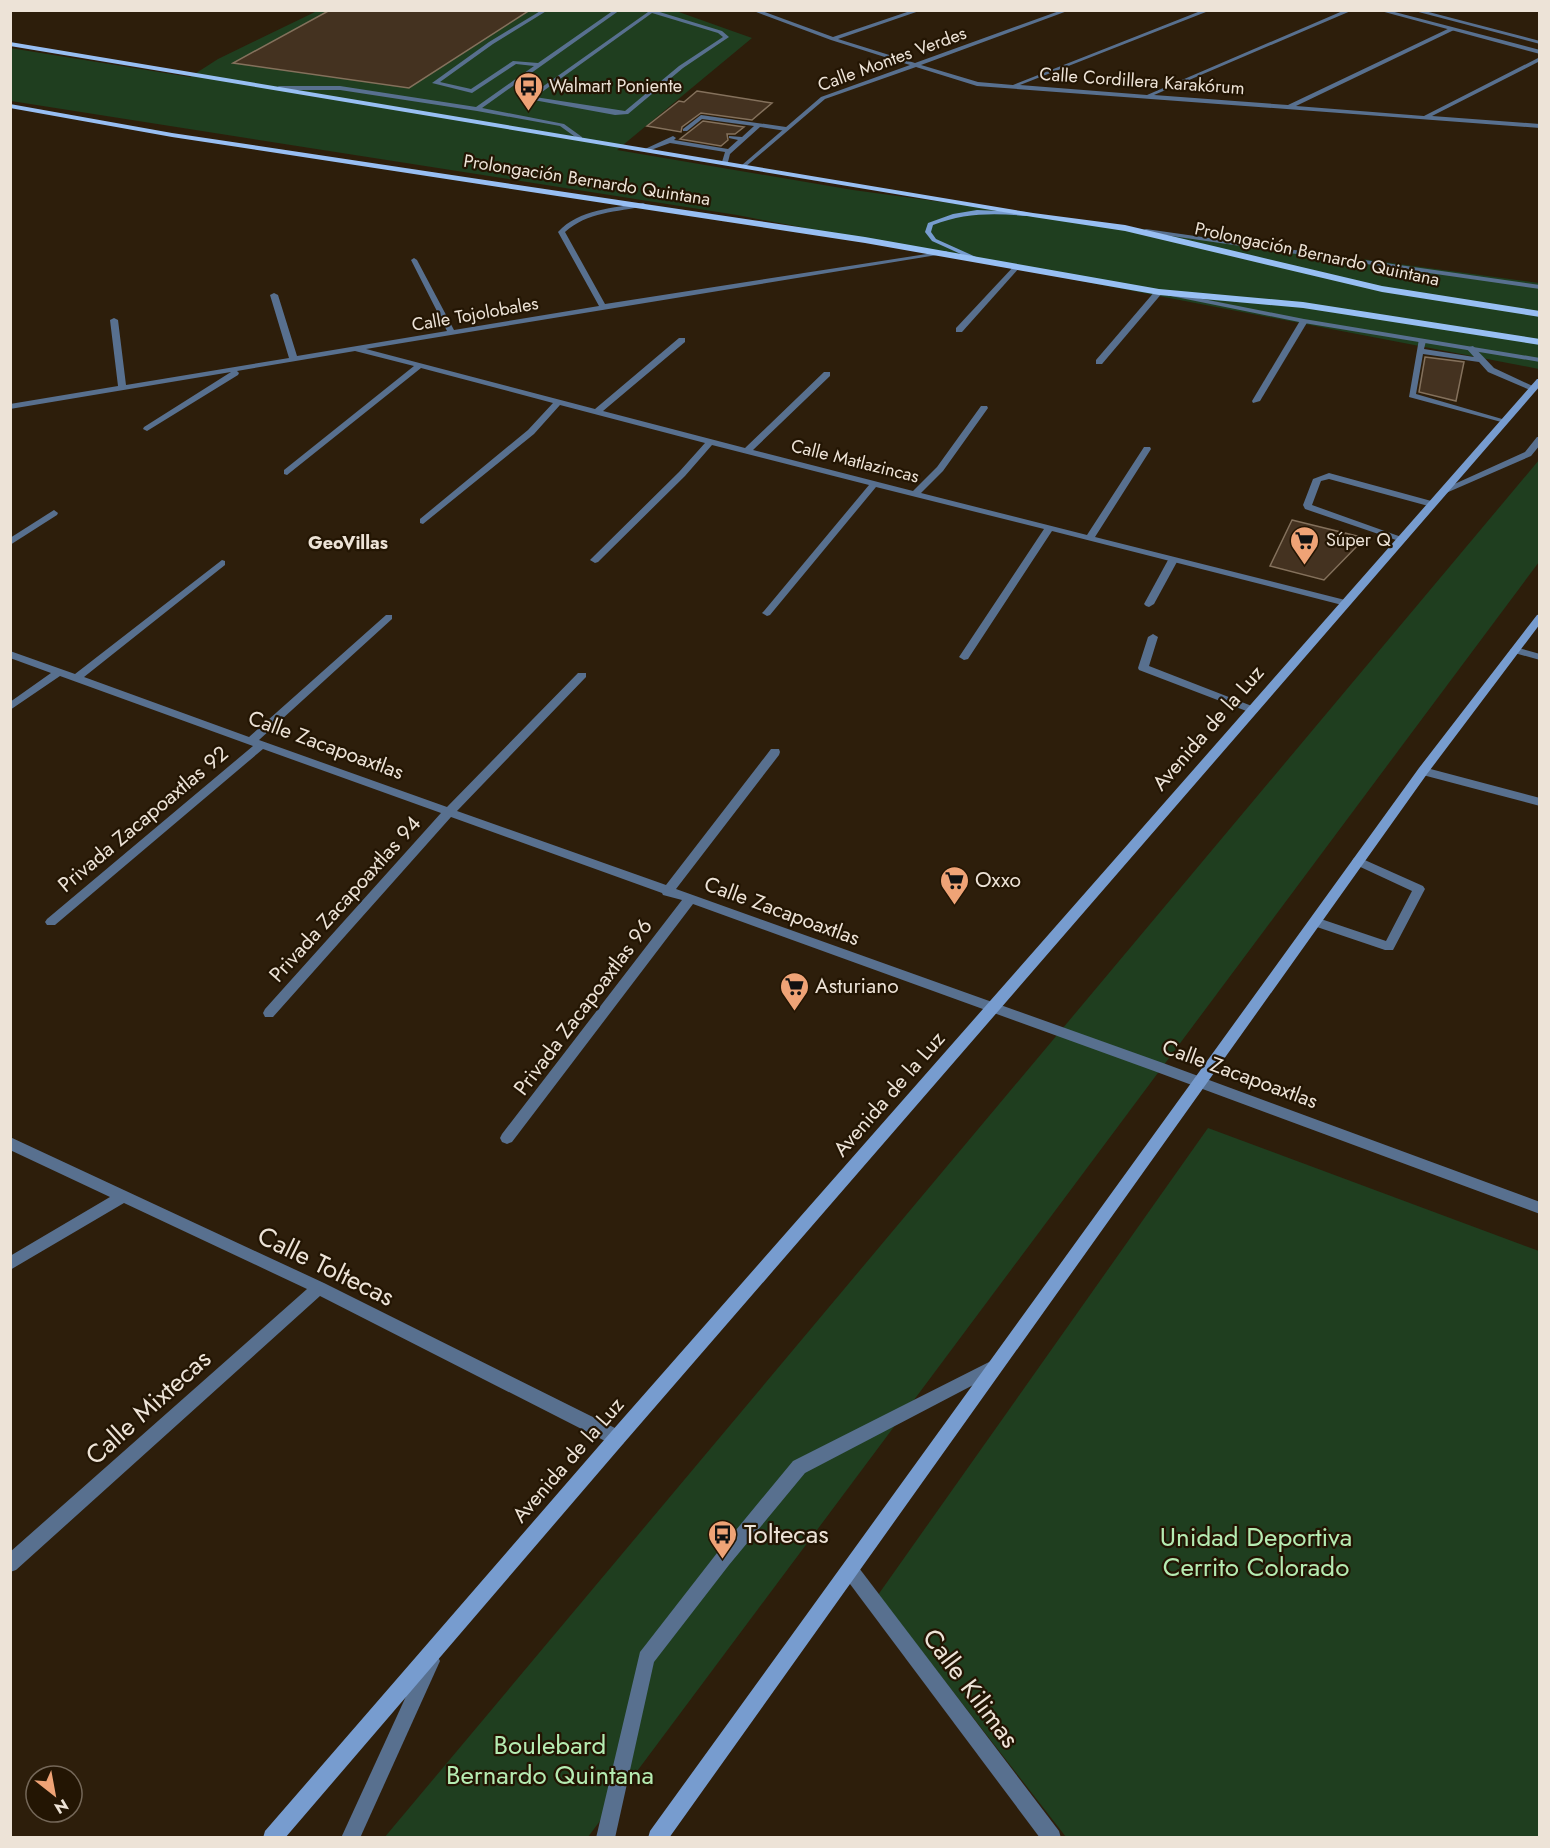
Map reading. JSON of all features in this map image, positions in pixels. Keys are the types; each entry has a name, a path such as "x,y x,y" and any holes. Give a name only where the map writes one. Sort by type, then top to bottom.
{"main road":[{"name":"Prolongación Bernardo Quintana","path":"10,44 1033,215 1125,228 1382,289 1539,314"},
{"name":"Prolongación Bernardo Quintana","path":"10,106 172,135 946,253 1158,292 1303,305 1539,342"},
{"path":"974,258 934,240 928,232 930,224 953,214 971,211 1033,215"},
{"name":"Avenida de la Luz","path":"272,1838 616,1438 1536,385"},
{"path":"657,1838 1423,771 1539,617"}],"street":[{"path":"538,65 515,62 472,91 440,86 435,83 491,43 546,10"},
{"path":"477,109 618,10"},
{"name":"Calle Cordillera Karakórum","path":"753,10 833,39 977,84 1539,126"},
{"path":"762,14 773,10"},
{"path":"833,39 920,10"},
{"name":"Calle Montes Verdes","path":"744,166 823,98 1068,10"},
{"path":"1012,87 1209,10"},
{"path":"1146,97 1351,10"},
{"path":"1379,10 1539,52"},
{"path":"1413,10 1539,43"},
{"path":"648,11 720,32 726,37 690,61 623,114 530,98 610,42 648,11"},
{"path":"1288,107 1452,29"},
{"path":"580,38 590,39"},
{"path":"600,41 610,42"},
{"path":"1424,118 1539,59"},
{"path":"279,88 340,88 477,109 562,125 580,138"},
{"path":"648,149 687,131 701,117 786,129"},
{"path":"725,162 729,151 759,125"},
{"path":"731,137 743,139"},
{"path":"669,141 729,151"},
{"path":"603,307 561,232 568,224 582,217 643,205"},
{"name":"Prolongación Bernardo Quintana","path":"1125,228 1539,287"},
{"name":"Calle Tojolobales","path":"10,407 603,307 946,253"},
{"path":"414,260 452,333"},
{"path":"959,330 1017,266"},
{"path":"1099,362 1158,292"},
{"name":"Prolongación Bernardo Quintana","path":"1158,292 1304,321 1539,360"},
{"path":"274,295 294,360"},
{"path":"114,320 122,388"},
{"path":"1256,401 1304,321"},
{"path":"597,412 682,340"},
{"path":"1422,341 1412,395 1505,421"},
{"path":"1470,348 1491,370 1536,385"},
{"name":"Calle Matlazincas","path":"356,349 710,442 1346,603"},
{"path":"1421,351 1479,360"},
{"path":"287,472 419,366"},
{"path":"147,429 241,369"},
{"path":"747,451 827,374"},
{"path":"423,521 531,432 559,402"},
{"path":"915,494 940,469 984,408"},
{"path":"1443,491 1528,454 1539,440"},
{"path":"595,560 682,474 710,442"},
{"path":"1089,539 1147,449"},
{"path":"1402,538 1308,507 1317,479 1329,476 1432,504"},
{"path":"767,613 875,483"},
{"path":"10,542 54,513"},
{"path":"964,657 1050,527"},
{"path":"1149,604 1173,560"},
{"path":"77,678 222,563"},
{"name":"Privada Zacapoaxtlas 92","path":"51,922 256,742 389,617"},
{"path":"1153,637 1143,668 1253,710"},
{"path":"1515,650 1539,657"},
{"name":"Calle Zacapoaxtlas","path":"10,654 689,900 1201,1081 1539,1208"},
{"path":"10,707 59,672"},
{"name":"Privada Zacapoaxtlas 94","path":"269,1013 449,812 582,675"},
{"path":"668,892 775,752"},
{"path":"1423,771 1539,802"},
{"path":"1315,922 1389,947 1419,889 1358,861"},
{"name":"Privada Zacapoaxtlas 96","path":"507,1138 689,900"},
{"name":"Calle Toltecas","path":"10,1143 319,1288 616,1438"},
{"path":"10,1264 123,1196"},
{"name":"Calle Mixtecas","path":"10,1564 319,1288"},
{"path":"605,1838 646,1658 791,1476 799,1467 996,1365"},
{"name":"Calle Kilimas","path":"850,1570 1052,1838"},
{"path":"350,1838 439,1644"}],"green space":[{"path":"317,11 676,11 752,38 617,150 853,190 1539,283 1539,369 737,215 11,101 10,48 190,77 218,59"},
{"name":"Boulebard Bernardo Quintana","path":"1539,460 1539,562 588,1837 384,1838"},
{"name":"Unidad Deportiva Cerrito Colorado","path":"1208,1128 1539,1251 1539,1837 1066,1837 878,1595"}],"building":[{"path":"330,10 530,10 409,88 233,63"},
{"path":"697,91 772,103 752,120 701,113 682,127 681,132 647,126 679,101 684,102"},
{"path":"703,121 744,127 735,134 727,134 728,140 721,146 680,139"},
{"path":"1425,357 1464,362 1456,401 1419,392"},
{"path":"1292,520 1365,538 1324,580 1270,566"}],"place":[{"name":"Walmart Poniente","path":"528,112"},
{"name":"Súper Q","path":"1305,566"},
{"name":"Oxxo","path":"954,906"},
{"name":"Asturiano","path":"794,1012"},
{"name":"Toltecas","path":"723,1560"}],"district":[{"name":"GeoVillas","path":"348,543"}]}
